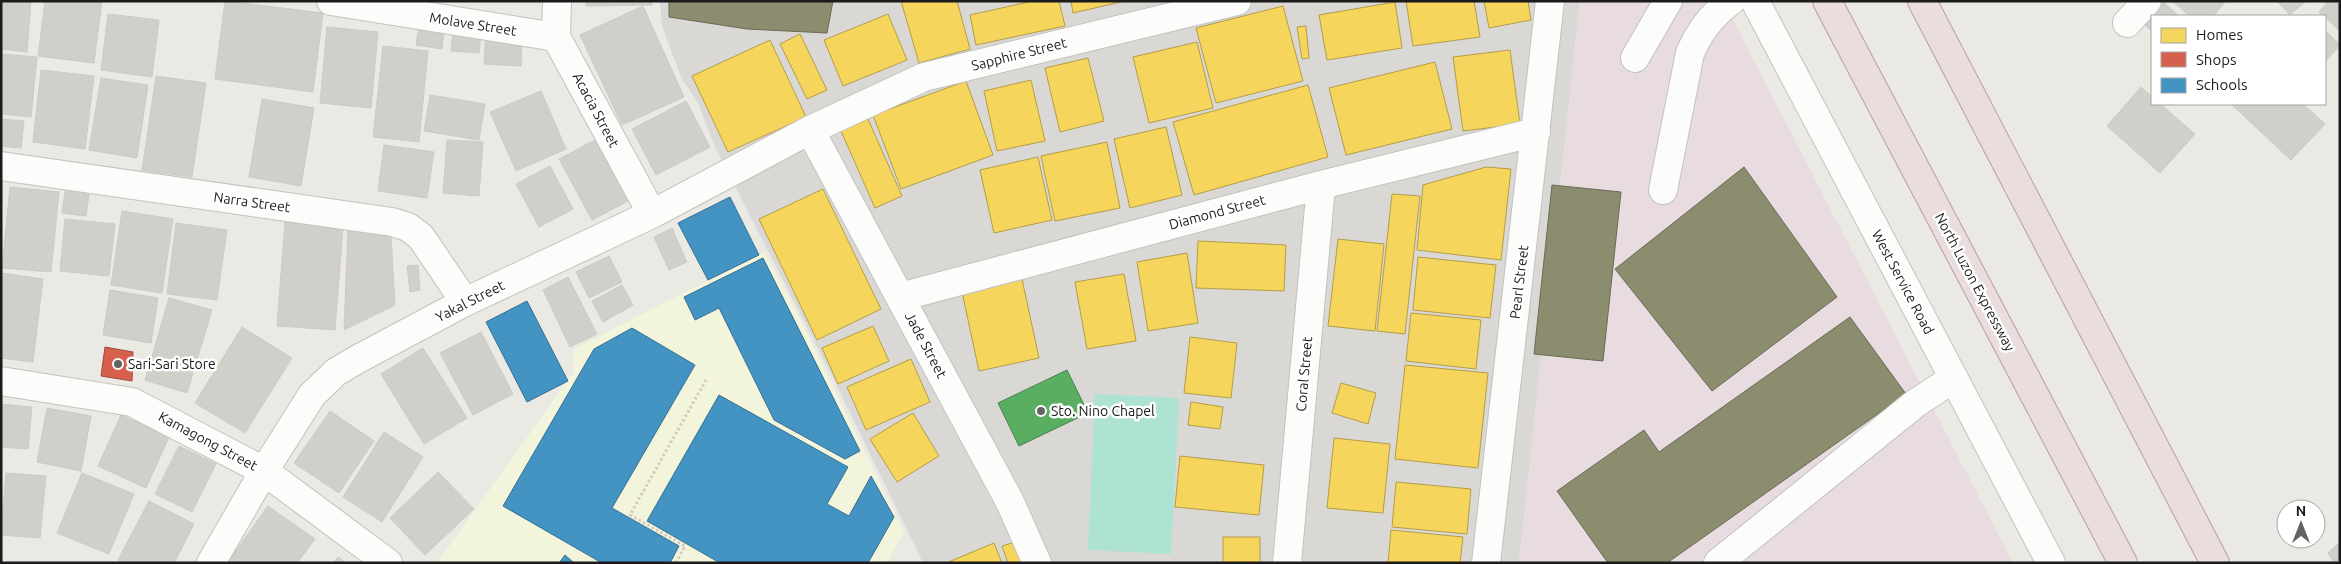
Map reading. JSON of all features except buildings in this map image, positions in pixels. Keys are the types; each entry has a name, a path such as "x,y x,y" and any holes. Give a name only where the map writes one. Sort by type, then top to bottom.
{"highway":[{"name":"North Luzon Expressway","path":"1827,1 2123,563"},
{"path":"1922,1 2215,563"}],"street":[{"name":"Molave Street","path":"331,1 556,37"},
{"path":"556,37 557,1"},
{"name":"Sapphire Street","path":"810,130 924,77 1237,1"},
{"name":"Pearl Street","path":"1486,563 1550,1"},
{"path":"1635,58 1668,1"},
{"path":"1663,190 1690,53 1698,35 1709,20 1730,1"},
{"name":"West Service Road","path":"1755,1 2051,563"},
{"path":"2127,22 2147,1"},
{"name":"Acacia Street","path":"556,37 652,214"},
{"name":"Yakal Street","path":"211,563 264,470 312,395 336,372 465,302 652,214 810,130"},
{"name":"Jade Street","path":"810,130 1010,502 1037,563"},
{"name":"Diamond Street","path":"900,297 1321,185 1536,132"},
{"name":"Narra Street","path":"1,166 392,222 408,227 421,237 465,302"},
{"name":"Coral Street","path":"1287,563 1321,185"},
{"path":"1718,563 1908,409 1954,378"},
{"name":"Kamagong Street","path":"1,381 132,402 264,470 388,563"}],"path":[{"path":"676,563 685,546 630,515 706,380"}],"shaded area":[{"path":"660,1 1580,1 1519,563 923,563 837,386 714,145 698,103 681,77 662,26"},
{"path":"1580,1 1723,1 2013,563 1519,563"},
{"path":"764,252 797,313 904,532 887,563 437,563 573,373 574,349"},
{"path":"1095,394 1179,398 1171,554 1088,550"}],"place":[{"name":"Sari-Sari Store","path":"118,364"},
{"name":"Sto. Nino Chapel","path":"1041,411"}]}
